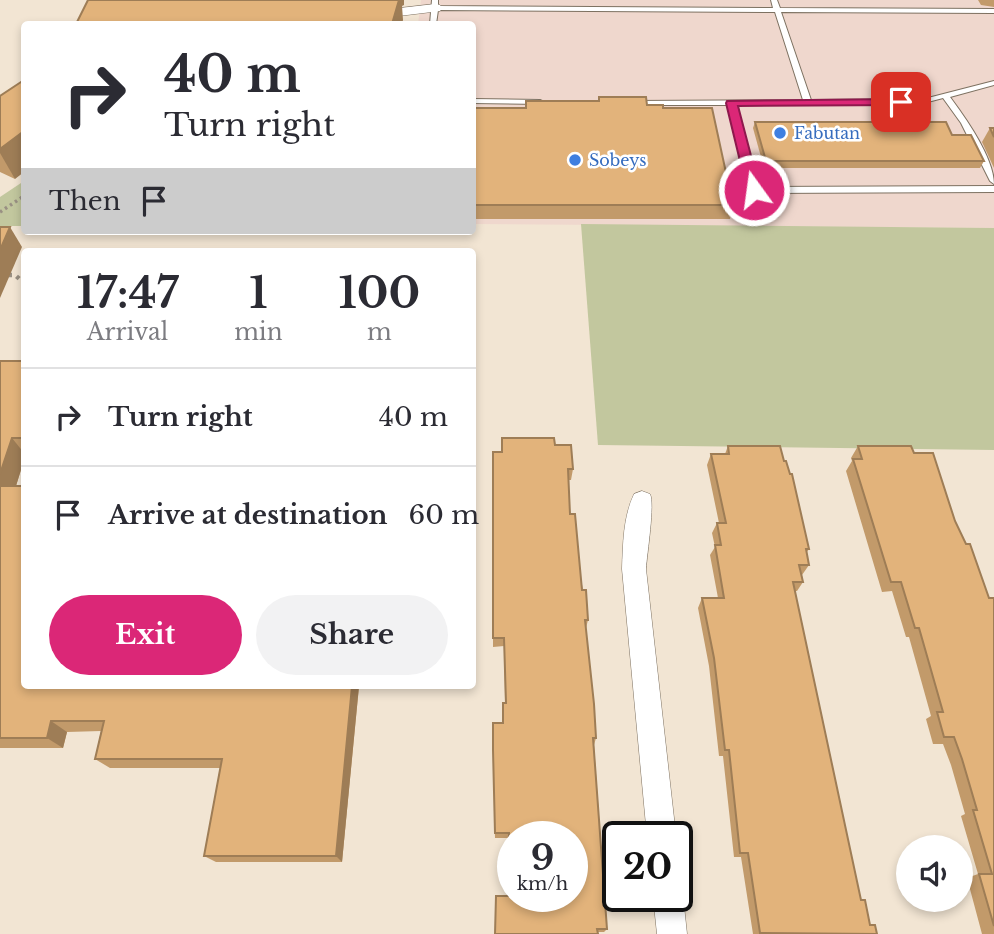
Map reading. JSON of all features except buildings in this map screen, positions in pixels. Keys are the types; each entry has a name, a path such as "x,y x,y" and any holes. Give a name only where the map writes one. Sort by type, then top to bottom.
{"street":[{"path":"358,14 381,15 435,4"},
{"path":"642,501 636,530 635,569 660,821"},
{"path":"670,912 672,934"}],"lane":[{"path":"517,0 517,9"},
{"path":"774,0 808,103"},
{"path":"435,4 470,4 517,9 994,11"},
{"path":"627,103 924,102 994,83"},
{"path":"946,97 965,123 994,181"},
{"path":"476,101 544,103"},
{"path":"732,103 754,190 994,189"}],"path":[{"path":"0,212 21,198"},
{"path":"0,275 15,275 21,280"}],"shaded area":[{"path":"421,0 994,0 994,228 476,224 476,21 418,21"}],"green space":[{"path":"21,183 21,226 0,226 0,197"},
{"path":"581,224 994,228 994,450 598,445"}],"place":[{"name":"Fabutan","path":"780,133"},
{"name":"Sobeys","path":"575,160"}],"route":[{"path":"754,190 732,103 901,102"}]}
